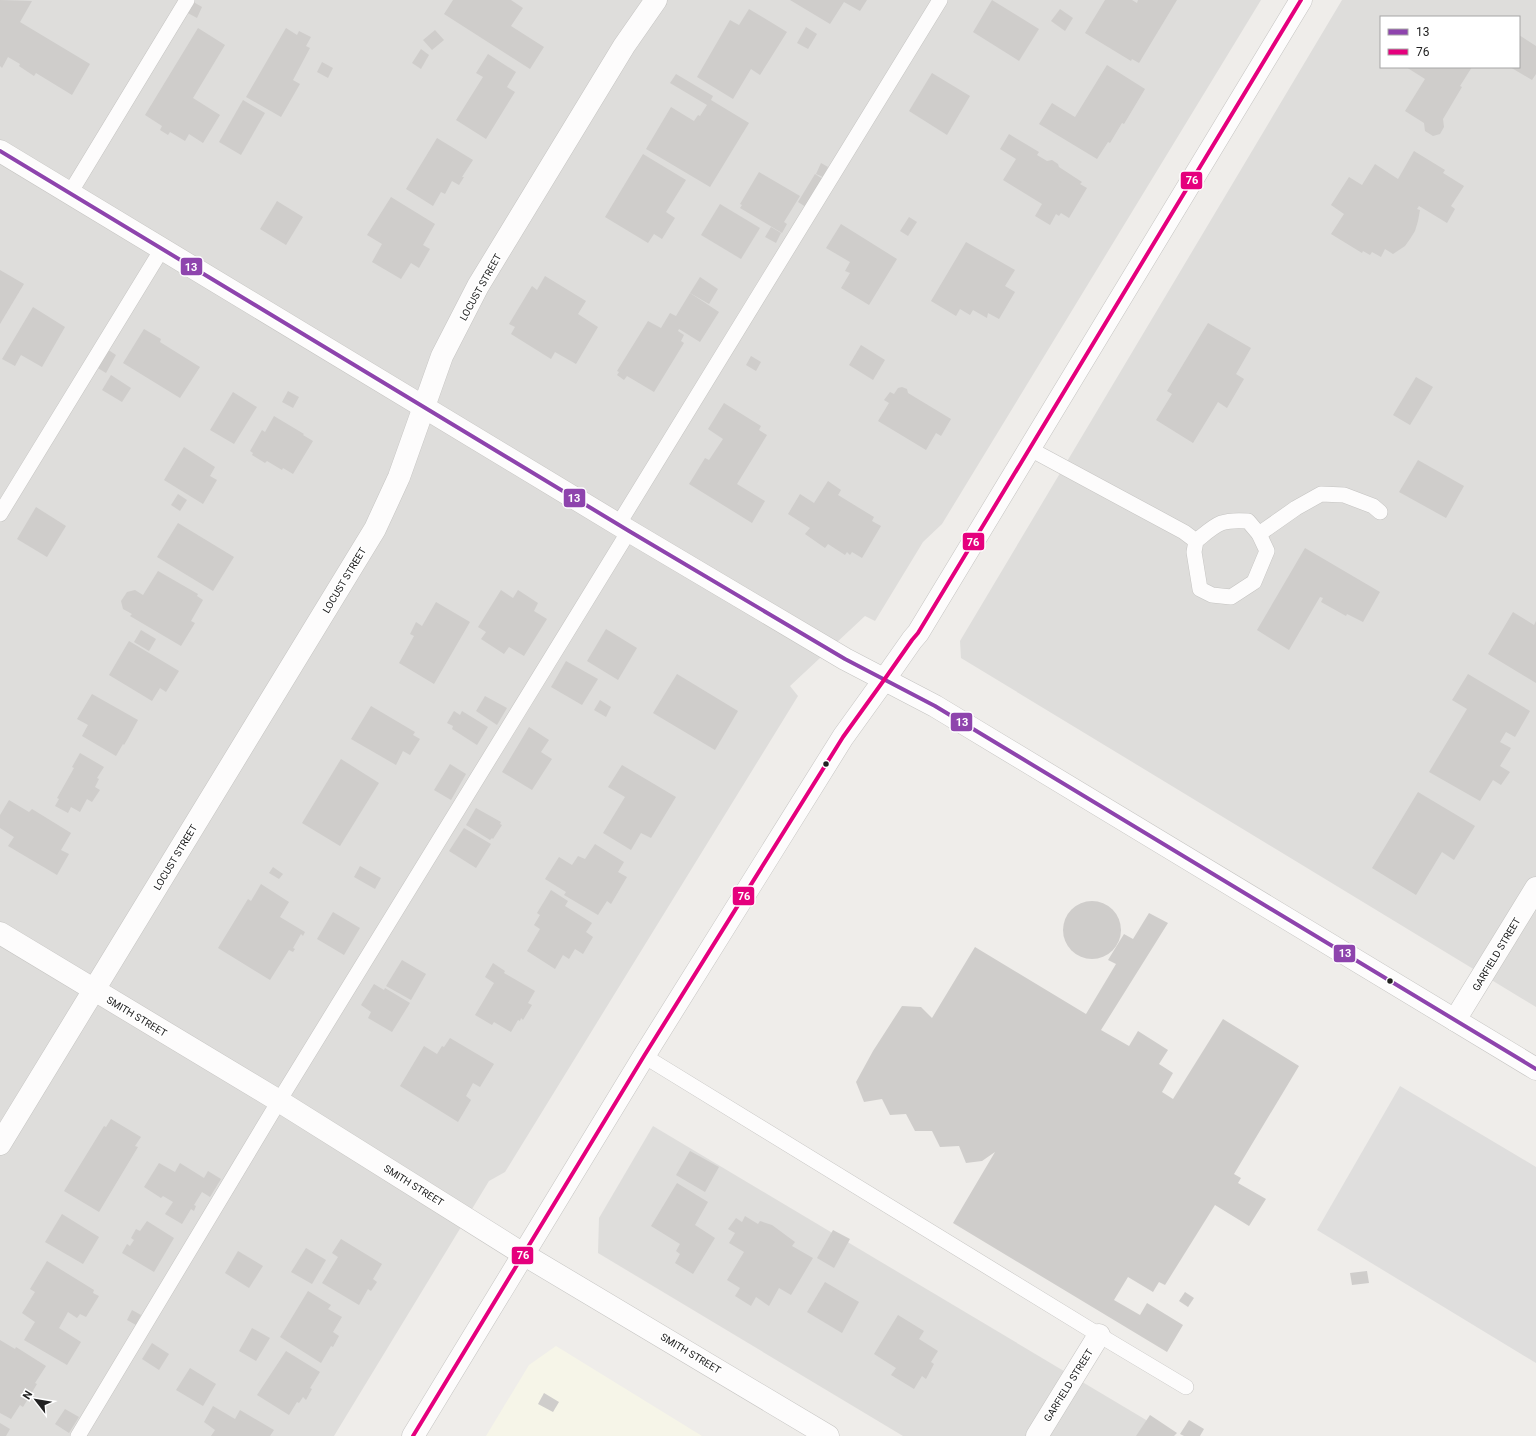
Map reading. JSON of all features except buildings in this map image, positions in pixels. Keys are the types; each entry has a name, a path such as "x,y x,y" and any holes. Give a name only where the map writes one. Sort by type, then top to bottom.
{"street":[{"name":"LOCUST STREET","path":"0,1144 375,528 399,477 442,356 478,286 624,46 656,0"},
{"path":"413,1436 644,1056 843,737 918,633 1301,0"},
{"path":"0,151 624,528 884,680 935,706 1536,1069"},
{"name":"GARFIELD STREET","path":"1456,1020 1536,888"},
{"name":"SMITH STREET","path":"0,933 279,1101 523,1254 828,1436"},
{"name":"GARFIELD STREET","path":"1037,1436 1099,1335"}],"lane":[{"path":"70,193 187,0"},
{"path":"78,1436 940,0"},
{"path":"0,514 162,249"},
{"path":"1030,449 1184,532 1196,541"},
{"path":"1260,534 1296,508 1321,494 1344,495 1373,506 1380,512"},
{"path":"1230,520 1248,521 1260,534 1267,551 1254,582 1231,597 1212,596 1200,589 1194,552 1196,541 1216,524 1230,520"},
{"path":"644,1056 1186,1387"}],"shaded area":[{"path":"0,0 1261,0 942,524 923,542 875,621 865,616 790,686 798,696 505,1172 489,1181 334,1436 0,1436"},
{"path":"1342,0 1536,0 1536,1007 961,658 960,641"},
{"path":"1400,1086 1536,1167 1536,1363 1317,1230"},
{"path":"653,1126 1173,1436 903,1436 598,1253 599,1218"},
{"path":"556,1346 702,1436 486,1436 529,1365"}],"transit line":[{"name":"76","path":"413,1436 644,1056 843,737 918,633 1301,0"},
{"name":"13","path":"0,151 629,531 845,659 935,706 1536,1069"}]}
